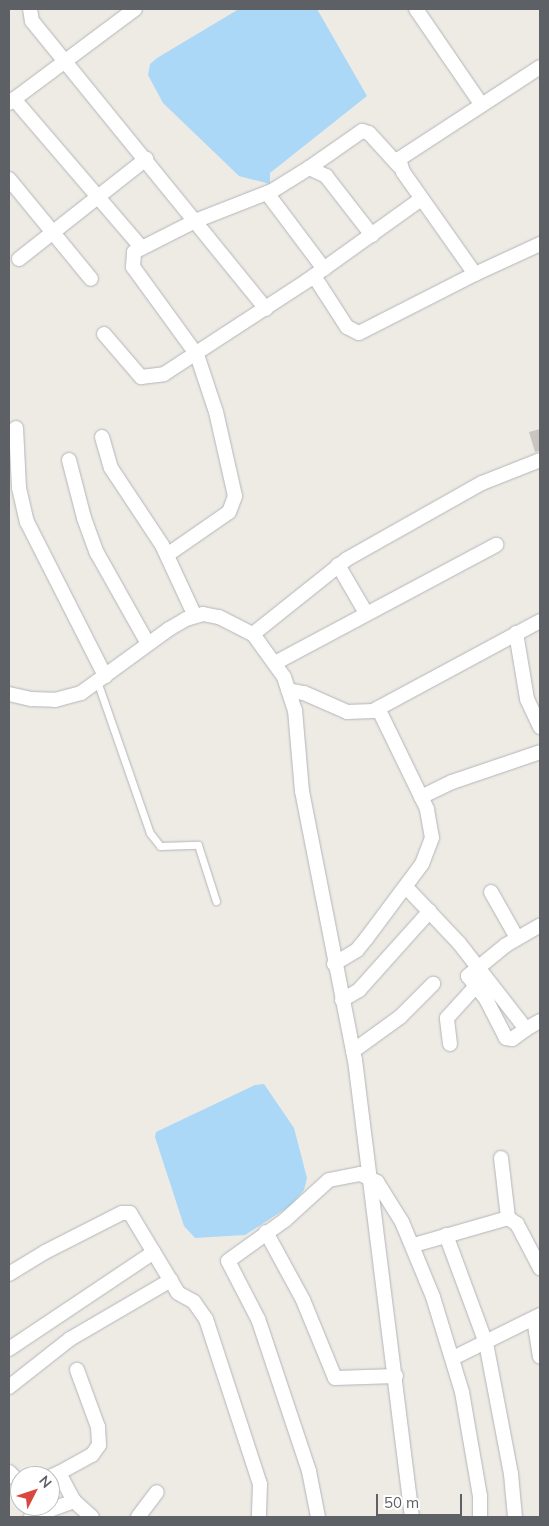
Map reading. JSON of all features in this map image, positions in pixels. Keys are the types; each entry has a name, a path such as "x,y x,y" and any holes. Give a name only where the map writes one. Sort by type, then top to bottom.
{"street":[{"path":"30,9 32,21 266,309"},
{"path":"135,9 11,101 140,246"},
{"path":"416,9 481,104"},
{"path":"399,166 405,153 540,67"},
{"path":"167,555 228,512 234,505 234,486 216,412 197,355 133,267 134,252 140,246 195,220 267,192 309,168 362,131 369,133 399,166 475,274"},
{"path":"19,259 146,159"},
{"path":"309,168 326,176 372,235"},
{"path":"9,179 91,279"},
{"path":"267,192 319,273 347,327 359,333 475,274 540,244"},
{"path":"104,334 141,377 164,374 197,355 319,273 421,199"},
{"path":"16,428 18,488 27,522 101,678"},
{"path":"102,437 111,468 167,555 195,616"},
{"path":"69,460 84,518 97,553 148,644"},
{"path":"254,634 338,565 482,482 540,460"},
{"path":"275,663 496,545"},
{"path":"338,565 366,613"},
{"path":"9,694 30,700 55,700 81,692 148,644 186,619 195,616 219,617 254,634 275,663 295,710 302,790 334,964 353,1051 368,1176 396,1376 412,1517"},
{"path":"288,690 304,693 347,712 378,708 540,621"},
{"path":"516,633 527,699 540,727"},
{"path":"334,964 357,950 406,887 426,857 432,838 421,797 378,708"},
{"path":"421,797 452,782 540,752"},
{"path":"406,887 430,911 478,966 526,1029"},
{"path":"491,892 517,938"},
{"path":"342,1000 359,990 430,911"},
{"path":"540,925 517,938 478,966 468,976 476,986 506,1038 512,1039 540,1021"},
{"path":"353,1051 400,1017 433,984"},
{"path":"450,1044 447,1018 476,986"},
{"path":"501,1158 508,1218"},
{"path":"318,1517 309,1471 258,1319 228,1264 230,1257 266,1232 329,1180 350,1174 368,1176 388,1199 414,1245 453,1358 474,1452 480,1517"},
{"path":"11,1267 126,1212 133,1217 181,1297 194,1302 206,1319 260,1484 259,1517"},
{"path":"414,1245 508,1218 517,1224 540,1268"},
{"path":"266,1232 304,1300 335,1378 396,1376"},
{"path":"446,1235 486,1343 509,1465 515,1517"},
{"path":"9,1349 154,1252"},
{"path":"9,1387 70,1340 171,1280"},
{"path":"453,1358 537,1317 540,1357"},
{"path":"60,1472 92,1455 99,1445 98,1427 76,1370"},
{"path":"60,1482 74,1501 92,1517"},
{"path":"138,1517 157,1492"},
{"path":"31,1517 74,1501"}],"lane":[{"path":"101,678 150,833 160,846 198,845 216,901"}],"water":[{"path":"239,9 317,9 367,96 270,173 270,184 239,176 163,103 148,75 150,64 157,58"},
{"path":"264,1084 294,1128 307,1178 304,1190 290,1206 245,1235 195,1238 184,1226 155,1137 156,1132 255,1085"}],"building":[{"path":"540,429 540,451 535,452 529,432"}]}
